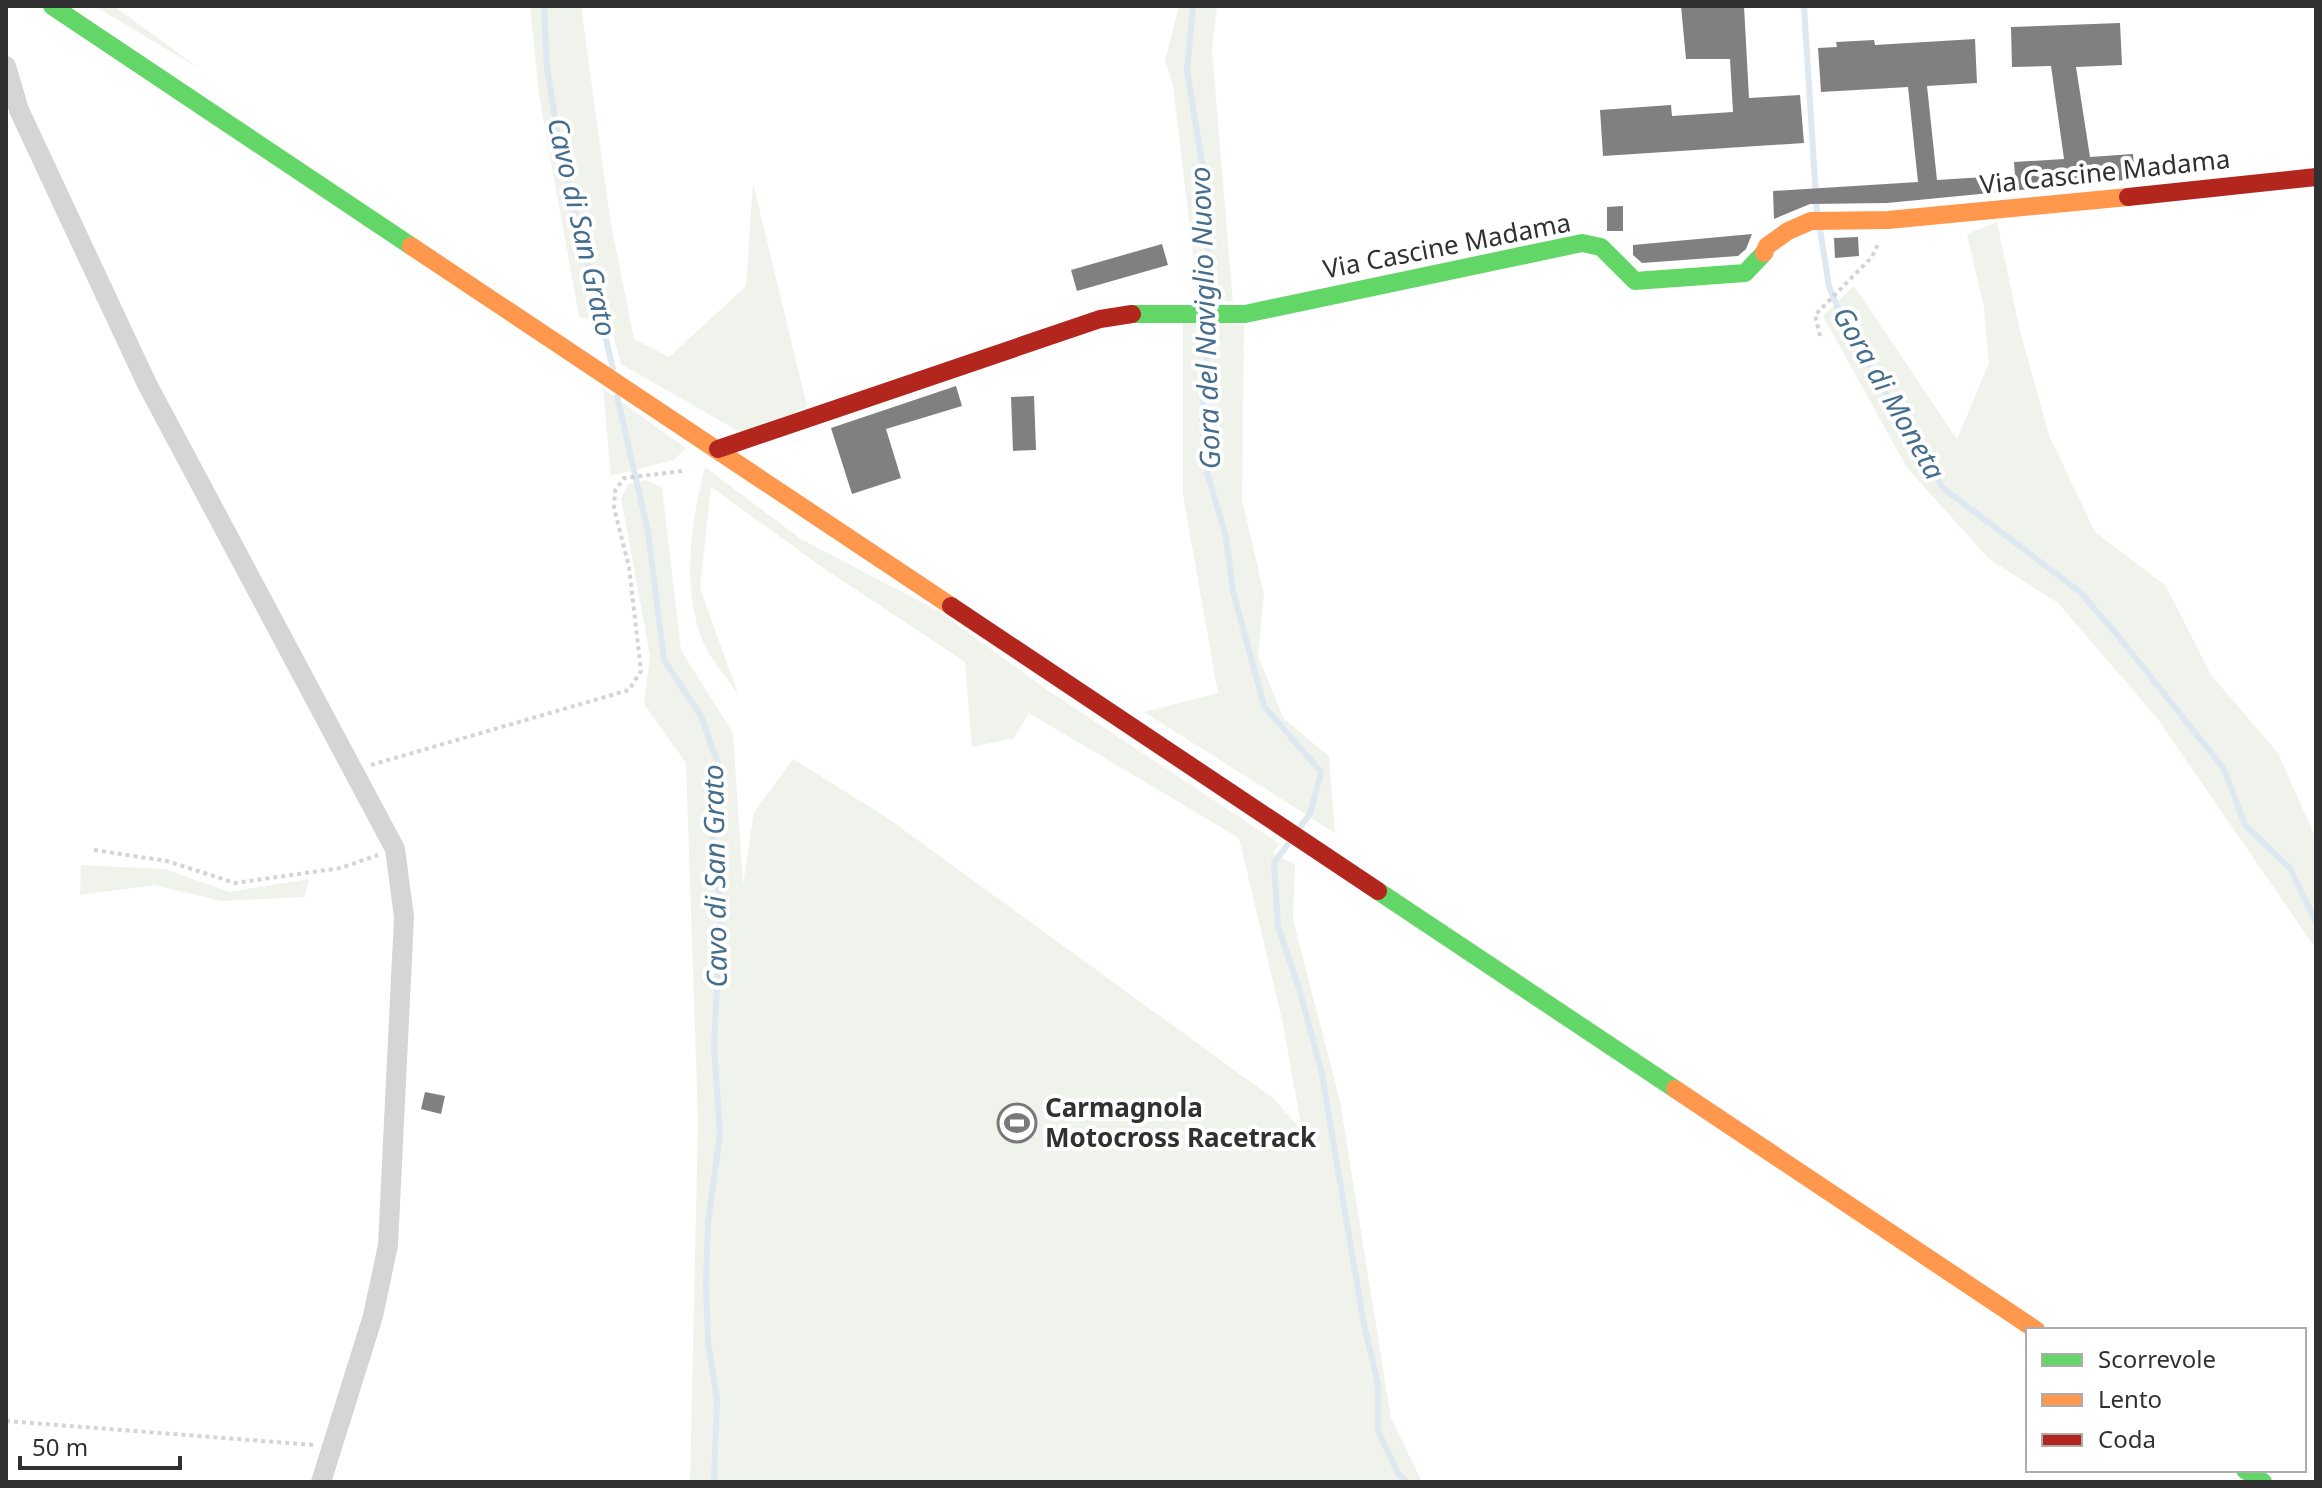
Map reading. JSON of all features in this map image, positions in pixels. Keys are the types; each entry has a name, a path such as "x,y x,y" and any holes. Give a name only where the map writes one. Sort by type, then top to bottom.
{"main road":[{"path":"52,6 2033,1328"},
{"name":"Via Cascine Madama","path":"718,449 1100,319 1147,311 1221,313 1272,309 1582,243 1601,247 1635,281 1745,273 1760,260 1767,246 1788,231 1819,220 1888,220 2316,177"}],"street":[{"path":"6,66 19,110 147,384 395,849 404,917 388,1245 373,1316 321,1482"}],"path":[{"path":"1820,336 1815,315 1826,300 1872,257 1888,220"},
{"path":"353,770 629,690 641,671 629,567 614,508 615,491 624,478 683,471"},
{"path":"94,850 167,861 235,883 341,868 395,849"},
{"path":"6,1421 307,1443 332,1451"}],"shaded area":[{"path":"94,6 114,6 200,69"},
{"path":"530,6 581,6 610,219 634,339 669,357 746,286 753,183 807,406 747,436 621,364 611,327 579,317 539,95"},
{"path":"1179,6 1217,6 1212,49 1233,302 1198,297 1173,85 1165,60"},
{"path":"1997,222 2020,331 2049,435 2095,532 2166,586 2211,675 2278,753 2316,839 2316,949 2157,718 2058,603 1989,559 1907,468 1823,316 1854,286 1957,439 1989,363 1984,308 1967,234"},
{"path":"1183,319 1244,325 1242,500 1264,594 1258,656 1284,719 1329,756 1335,833 1144,712 1218,693 1183,495"},
{"path":"603,389 686,448 674,460 611,476"},
{"name":"Carmagnola Motocross Racetrack","path":"705,467 801,539 940,612 1046,689 1280,844 1272,853 1295,864 1293,920 1340,1101 1391,1418 1422,1482 690,1482 698,1120 686,763 644,704 650,656 621,498 628,484 646,480 662,488 681,650 733,733 743,885 754,812 793,759 886,817 1274,1099 1302,1131 1283,1024 1239,838 1029,713 1014,738 972,747 965,662 826,570 711,487 700,588 738,694 704,644 695,616 691,552"},
{"path":"81,865 165,869 229,892 309,879 305,897 221,901 154,885 80,895"}],"building":[{"path":"1681,6 1744,6 1749,98 1800,95 1804,143 1603,156 1600,110 1671,105 1672,116 1733,112 1730,59 1686,59"},
{"path":"2120,23 2122,65 2076,67 2090,157 2133,154 2135,179 1887,203 1810,204 1774,219 1773,191 1918,182 1908,87 1821,92 1818,48 1837,47 1836,42 1874,40 1875,45 1975,39 1977,83 1927,86 1937,180 2015,175 2014,162 2064,159 2051,66 2012,67 2011,27"},
{"path":"1623,206 1623,231 1607,231 1607,207"},
{"path":"1752,234 1746,249 1738,256 1642,263 1633,255 1633,245"},
{"path":"1858,237 1859,256 1835,258 1834,238"},
{"path":"1162,244 1168,265 1077,291 1071,270"},
{"path":"956,386 962,406 886,429 901,478 852,494 831,428"},
{"path":"1034,396 1036,450 1013,451 1011,397"},
{"path":"425,1092 445,1096 441,1114 421,1109"}],"waterway":[{"name":"Cavo di San Grato","path":"544,6 547,68 559,144 613,369"},
{"name":"Gora del Naviglio Nuovo","path":"1193,6 1187,70 1204,175 1210,305"},
{"name":"Gora di Moneta","path":"1804,6 1817,214"},
{"name":"Gora di Moneta","path":"1820,229 1829,287 1847,328 1943,488 2080,592 2119,637 2224,769 2245,825 2290,868 2316,922"},
{"name":"Gora del Naviglio Nuovo","path":"1209,321 1202,417 1207,472 1226,537 1233,591 1264,706 1321,772 1310,814 1300,827"},
{"name":"Cavo di San Grato","path":"617,396 648,532 664,660 701,716 718,764 711,818 721,912 714,1046 720,1134 708,1223 706,1284 708,1342 717,1399 714,1482"},
{"name":"Gora del Naviglio Nuovo","path":"1289,843 1274,863 1278,927 1299,988 1322,1074 1364,1325 1378,1384 1378,1431 1398,1473 1407,1482"}],"traffic: fast":[{"path":"52,6 411,246"},
{"path":"1132,314 1245,314 1582,243 1601,247 1635,281 1745,273 1764,253"},
{"path":"1378,891 1675,1089"},
{"path":"2248,1472 2263,1482"}],"traffic: slow":[{"path":"1764,253 1767,246 1788,231 1811,221 1888,220 2128,197"},
{"path":"411,246 951,606"},
{"path":"1675,1089 2033,1328"}],"traffic: jam":[{"path":"2128,197 2316,177"},
{"path":"718,449 1100,319 1132,314"},
{"path":"951,606 1378,891"}],"place":[{"name":"Carmagnola Motocross Racetrack","path":"1017,1123"}]}
